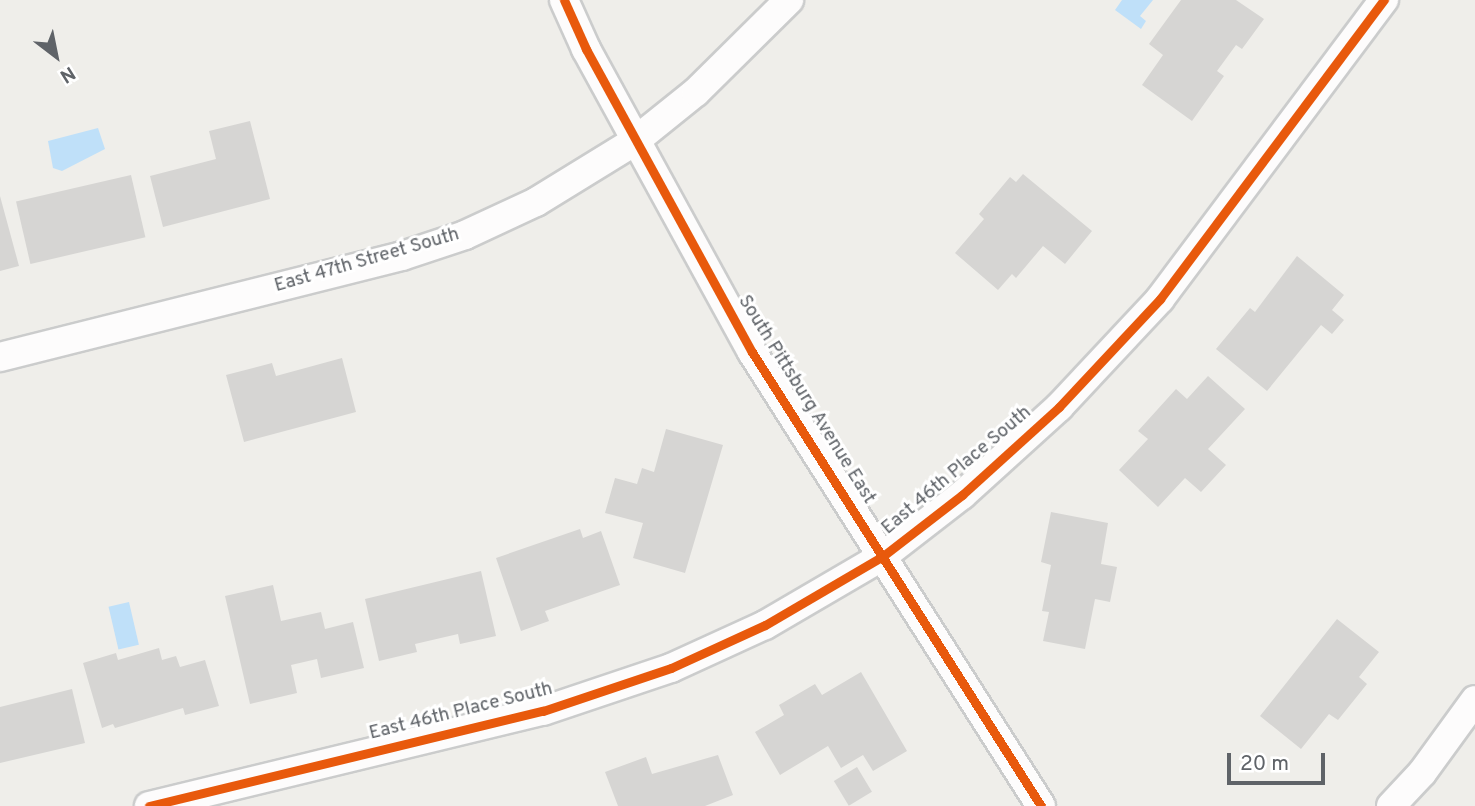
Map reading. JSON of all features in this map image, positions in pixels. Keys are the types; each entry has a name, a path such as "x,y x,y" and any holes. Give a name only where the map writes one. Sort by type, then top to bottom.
{"street":[{"name":"South Pittsburg Avenue East","path":"564,0 635,141 752,352 1041,806"},
{"name":"East 47th Street South","path":"0,356 402,256 464,235 546,196 635,141 696,92 789,0"},
{"name":"East 46th Place South","path":"149,806 543,711 645,677 765,625 883,556 962,495 1059,407 1160,299 1384,0"},
{"path":"1391,806 1422,773 1475,700"}],"water":[{"path":"1122,0 1153,0 1140,16 1146,21 1141,29 1115,10"},
{"path":"98,128 105,149 62,171 53,168 48,141"},
{"path":"129,602 139,645 118,650 109,607"}],"building":[{"path":"1181,0 1236,0 1264,19 1242,49 1236,45 1217,71 1224,76 1192,121 1142,85 1163,55 1149,44"},
{"path":"250,121 270,199 163,227 150,176 216,159 209,131"},
{"path":"1023,174 1092,231 1065,264 1043,246 1016,278 1012,274 998,290 955,253 984,219 979,214 1010,177 1016,182"},
{"path":"131,175 145,237 30,264 16,202"},
{"path":"0,196 19,266 0,271"},
{"path":"1297,256 1344,295 1332,310 1344,320 1332,334 1321,325 1267,391 1216,349 1250,308 1255,312"},
{"path":"342,358 356,412 244,442 226,375 272,363 276,376"},
{"path":"1208,376 1245,409 1208,449 1226,465 1201,492 1185,478 1158,507 1119,470 1148,439 1138,431 1176,389 1187,399"},
{"path":"666,429 723,445 685,573 633,558 643,523 605,513 615,478 637,484 642,468 654,472"},
{"path":"1051,512 1108,523 1101,564 1117,567 1110,602 1095,599 1085,649 1043,641 1049,612 1042,611 1051,565 1041,562"},
{"path":"580,529 583,538 601,531 620,585 545,611 549,621 521,631 496,558"},
{"path":"481,571 496,636 460,644 458,634 415,644 417,652 379,661 365,599"},
{"path":"273,585 281,621 321,612 325,629 353,622 364,668 321,678 317,659 291,665 297,693 250,704 225,596"},
{"path":"1337,619 1379,652 1359,677 1367,684 1338,720 1329,714 1301,749 1260,716"},
{"path":"159,648 162,660 176,656 180,667 205,660 219,706 185,715 183,708 115,728 113,724 102,728 83,663 116,653 118,660"},
{"path":"861,672 907,751 873,771 863,755 841,768 828,746 780,775 755,732 784,715 779,705 815,684 822,695"},
{"path":"72,689 85,743 0,763 0,707"},
{"path":"718,755 733,795 705,806 618,806 605,772 646,757 652,774"},
{"path":"857,767 872,792 849,806 834,781"}],"cycle path":[{"path":"564,0 586,49 752,352 1041,806"},
{"path":"149,806 543,711 671,668 765,625 883,556 962,495 1059,407 1160,299 1384,0"}]}
